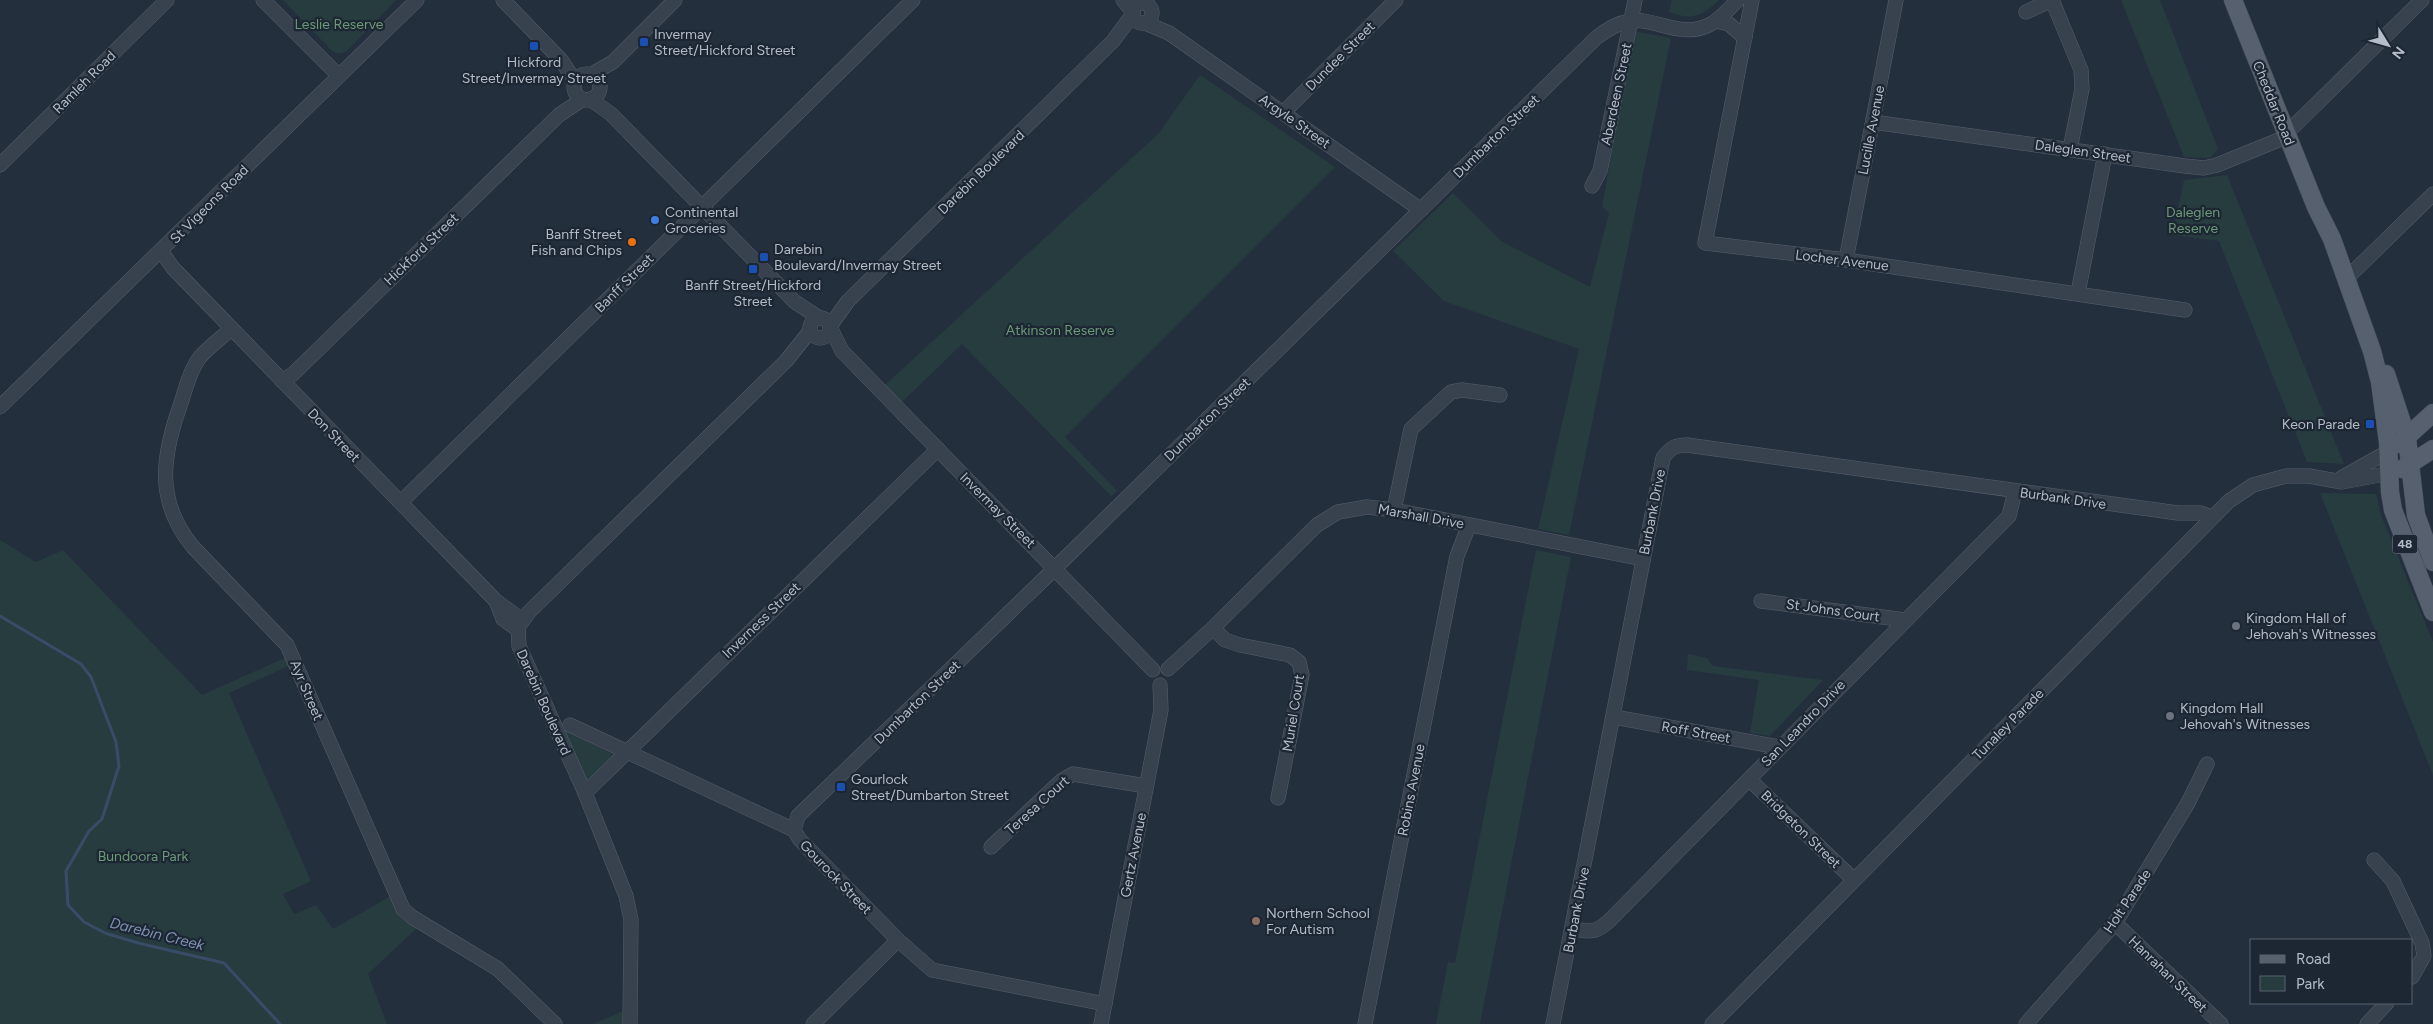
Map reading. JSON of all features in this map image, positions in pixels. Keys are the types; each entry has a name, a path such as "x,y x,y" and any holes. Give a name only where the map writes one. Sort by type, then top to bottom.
{"main road":[{"name":"Cheddar Road","path":"2233,0 2316,206 2325,242 2346,280 2372,351 2382,393 2389,451"},
{"name":"Cheddar Road","path":"2372,351 2383,369 2394,396 2407,438 2409,466"},
{"path":"2389,451 2407,438 2433,413"},
{"path":"2390,473 2409,466 2433,449"},
{"name":"48","path":"2389,451 2390,496 2396,517 2433,612"},
{"name":"48","path":"2409,466 2416,515 2433,562"}],"street":[{"name":"Ramleh Road","path":"0,165 167,0"},
{"path":"263,0 339,76"},
{"name":"St Vigeons Road","path":"0,407 417,0"},
{"name":"Invermay Street","path":"503,0 611,114 1153,670"},
{"name":"Hickford Street","path":"282,381 559,115 675,0"},
{"name":"Banff Street","path":"400,502 913,0"},
{"name":"Argyle Street","path":"1123,0 1142,10 1169,33 1421,210"},
{"name":"Darebin Boulevard","path":"630,1024 630,907 585,793 519,646 520,625 1113,41 1142,10 1161,0"},
{"name":"Dundee Street","path":"1284,113 1396,0"},
{"name":"Aberdeen Street","path":"1592,186 1600,171 1635,0"},
{"path":"1631,20 1684,30 1701,28 1716,21 1738,0"},
{"name":"Locher Avenue","path":"1752,0 1705,243 1846,260 2185,310"},
{"name":"Lucille Avenue","path":"1846,260 1896,0"},
{"path":"2026,12 2052,0 2081,70 2082,89 2070,149"},
{"name":"Daleglen Street","path":"1873,122 2204,168 2217,165 2281,139 2422,0"},
{"name":"Dumbarton Street","path":"794,830 798,816 1055,568 1596,38 1610,29 1631,20"},
{"path":"1716,21 1729,24 1745,38"},
{"path":"2078,293 2105,154"},
{"path":"2346,280 2433,194"},
{"name":"Don Street","path":"158,254 163,264 173,268 496,601 503,619 520,625"},
{"name":"Ayr Street","path":"231,329 199,359 190,377 173,428 166,452 165,478 174,519 182,535 287,645 403,909 412,917 498,969 555,1024"},
{"path":"1394,510 1411,429 1451,392 1462,390 1500,395"},
{"name":"Burbank Drive","path":"1554,1024 1663,458 1668,450 1676,445 1687,445 2178,513 2201,513 2212,517"},
{"name":"Inverness Street","path":"585,793 938,449"},
{"name":"Tunaley Parade","path":"2330,480 2348,475 2389,451"},
{"name":"Tunaley Parade","path":"1712,1024 1853,878 2212,517 2240,492 2269,479 2303,475 2330,480 2350,481 2390,473"},
{"name":"San Leandro Drive","path":"1572,930 1588,932 1599,930 2009,516 2015,491"},
{"name":"Marshall Drive","path":"1168,669 1213,628 1317,525 1338,512 1367,507 1394,510 1643,559"},
{"name":"Burbank Drive","path":"2178,513 2200,529"},
{"name":"Robins Avenue","path":"1365,1024 1464,524"},
{"name":"St Johns Court","path":"1761,601 1905,620"},
{"name":"Muriel Court","path":"1213,628 1225,640 1290,655 1299,662 1302,675 1278,798"},
{"path":"1159,666 1168,669 1170,679 1166,684 1160,685 1152,679 1153,670 1159,666"},
{"name":"Gertz Avenue","path":"1101,1024 1161,710 1160,685"},
{"name":"Roff Street","path":"1614,717 1779,747"},
{"name":"Gourock Street","path":"570,725 794,830 800,840 924,966 932,970 1105,1004"},
{"name":"Holt Parade","path":"2026,1024 2115,923 2188,803 2207,764"},
{"name":"Teresa Court","path":"991,847 1061,781 1073,774 1146,786"},
{"name":"Bridgeton Street","path":"1749,779 1853,878"},
{"path":"2374,860 2393,882 2422,943 2424,956 2413,975"},
{"name":"Hanrahan Street","path":"2115,923 2221,1024"},
{"path":"813,1024 898,940"},
{"path":"2367,1024 2386,1004"}],"green space":[{"name":"Leslie Reserve","path":"283,0 396,0 347,51 339,54 332,51"},
{"path":"1672,0 1719,0 1702,13 1684,16 1669,12"},
{"path":"2121,0 2160,0 2218,149 2210,158 2184,157"},
{"path":"1633,31 1671,38 1569,535 1538,529 1579,349 1444,301 1393,251 1453,193 1501,241 1590,287 1609,213 1602,207"},
{"name":"Atkinson Reserve","path":"1200,75 1335,167 1065,437 1117,491 1111,496 962,344 902,402 885,385 1159,133"},
{"name":"Daleglen Reserve","path":"2227,175 2344,464 2307,462 2219,241 2172,235 2184,180"},
{"path":"2320,493 2376,494 2381,515 2433,642 2433,775"},
{"name":"Bundoora Park","path":"0,540 36,562 63,550 202,695 287,657 291,665 229,693 311,881 283,894 294,914 316,905 333,929 391,896 419,926 368,974 387,1024 0,1024"},
{"path":"1536,550 1571,557 1480,1024 1436,1024 1448,962 1455,963"},
{"path":"1688,654 1707,658 1713,666 1823,680 1770,736 1750,733 1759,680 1687,670"},
{"path":"560,727 614,755 585,783"},
{"path":"623,1011 623,1024 593,1024"}],"waterway":[{"name":"Darebin Creek","path":"0,616 81,664 91,677 116,742 119,766 102,819 89,831 66,871 68,905 84,922 105,933 138,943 224,963 280,1024"}],"place":[{"name":"Invermay Street/Hickford Street","path":"644,42"},
{"name":"Hickford Street/Invermay Street","path":"534,46"},
{"name":"Continental Groceries","path":"655,220"},
{"name":"Banff Street Fish and Chips","path":"632,242"},
{"name":"Darebin Boulevard/Invermay Street","path":"764,257"},
{"name":"Banff Street/Hickford Street","path":"753,269"},
{"name":"Keon Parade","path":"2370,424"},
{"name":"Kingdom Hall of Jehovah's Witnesses","path":"2236,626"},
{"name":"Kingdom Hall Jehovah's Witnesses","path":"2170,716"},
{"name":"Gourlock Street/Dumbarton Street","path":"841,787"},
{"name":"Northern School For Autism","path":"1256,921"}]}
